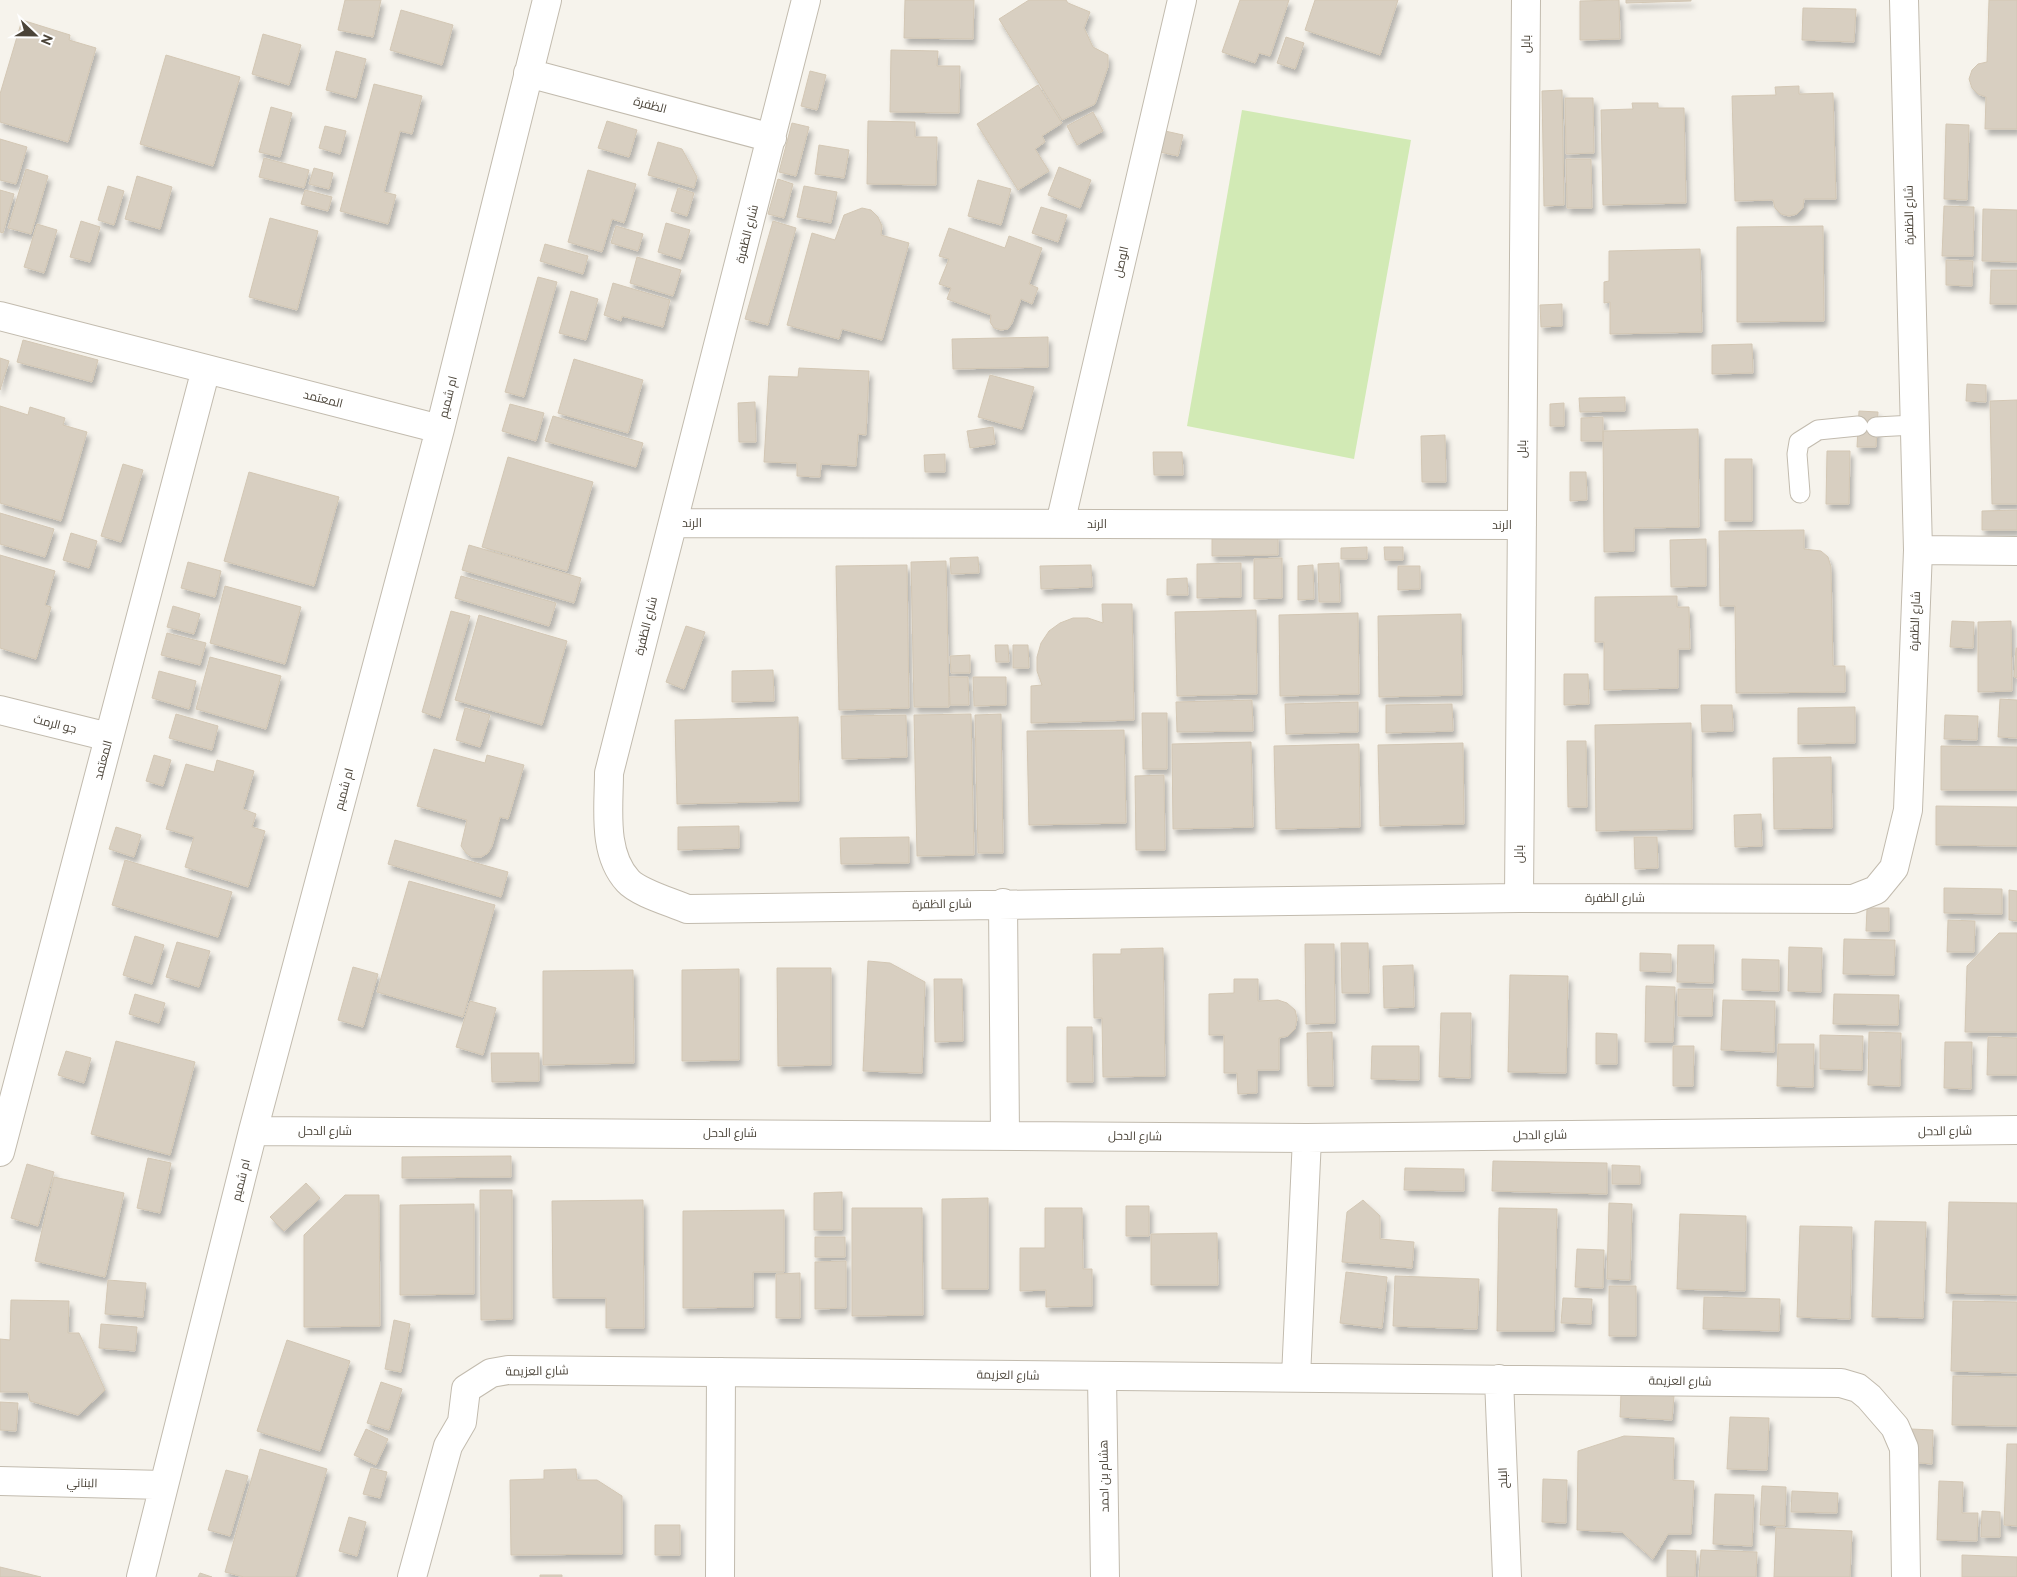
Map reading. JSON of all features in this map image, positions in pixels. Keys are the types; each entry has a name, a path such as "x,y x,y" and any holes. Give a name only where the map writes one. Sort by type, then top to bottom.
{"street":[{"name":"ام شميم","path":"141,1577 253,1131 440,429 547,0"},
{"name":"شارع الظفرة","path":"806,0 609,773 609,837 618,866 628,882 652,895 687,909 1004,903 1518,898 1853,900 1876,890 1894,868 1908,810 1918,550 1904,0"},
{"name":"الوصل","path":"1060,524 1182,0"},
{"name":"بابل","path":"1518,898 1526,0"},
{"name":"الظفرة","path":"528,73 772,138"},
{"name":"المعتمد","path":"0,316 440,429"},
{"name":"المعتمد","path":"0,1152 206,369"},
{"name":"الرند","path":"673,523 1522,525"},
{"path":"1918,550 2017,551"},
{"name":"جو الرمث","path":"0,710 109,737"},
{"path":"1004,903 1005,1135"},
{"name":"شارع الدحل","path":"253,1131 1307,1138 2017,1130"},
{"path":"1296,1377 1307,1138"},
{"name":"شارع العزيمة","path":"412,1577 448,1446 462,1422 466,1389 491,1373 508,1370 1841,1383 1858,1388 1869,1396 1895,1427 1904,1448 1906,1577"},
{"path":"720,1577 721,1372"},
{"name":"هشام بن احمد","path":"1102,1376 1105,1577"},
{"name":"البلح","path":"1499,1379 1507,1577"},
{"name":"البناني","path":"0,1481 164,1485"}],"lane":[{"path":"1800,494 1799,442 1818,430 1914,425"}],"green space":[{"path":"1242,110 1411,140 1354,459 1187,426"}],"building":[{"path":"345,0 381,0 373,37 338,30"},
{"path":"905,0 974,0 973,39 904,38"},
{"path":"1029,0 1066,0 1068,3 1090,12 1084,28 1093,47 1108,55 1108,67 1095,104 1062,120 999,19"},
{"path":"1240,0 1289,0 1270,56 1259,53 1255,63 1222,52"},
{"path":"1315,0 1398,0 1380,55 1305,30"},
{"path":"1619,0 1620,39 1580,40 1580,1"},
{"path":"1626,0 1691,0 1691,1 1626,3"},
{"path":"1989,0 2017,0 2017,129 1985,129 1986,97 1978,94 1972,88 1969,79 1972,70 1978,64 1987,62"},
{"path":"1803,8 1856,9 1854,42 1802,40"},
{"path":"401,10 453,25 442,65 390,50"},
{"path":"22,20 70,35 69,40 96,48 68,142 0,122 0,94"},
{"path":"263,34 301,45 289,85 252,74"},
{"path":"1286,37 1304,43 1295,69 1277,63"},
{"path":"891,50 938,51 937,66 960,66 959,113 890,112"},
{"path":"336,51 366,59 356,98 326,90"},
{"path":"166,55 240,77 213,166 140,144"},
{"path":"810,71 826,75 817,110 801,106"},
{"path":"374,84 422,96 412,134 400,131 384,192 396,195 388,224 340,211"},
{"path":"1038,85 1062,123 1042,136 1045,142 1035,149 1049,171 1018,190 977,124"},
{"path":"1799,86 1799,94 1833,93 1836,199 1804,199 1803,208 1797,214 1789,216 1781,214 1775,208 1773,200 1735,201 1732,96 1776,95 1775,87"},
{"path":"1562,90 1564,205 1544,206 1542,91"},
{"path":"1565,98 1593,98 1594,153 1566,154"},
{"path":"1632,103 1658,103 1658,108 1684,108 1686,203 1603,205 1601,110 1633,109"},
{"path":"271,107 292,113 280,157 259,152"},
{"path":"1093,112 1103,131 1077,145 1067,126"},
{"path":"607,121 637,130 629,157 598,148"},
{"path":"868,121 915,122 915,137 937,137 936,185 867,184"},
{"path":"792,123 809,127 796,176 779,172"},
{"path":"1946,124 1969,125 1967,200 1944,199"},
{"path":"325,126 346,131 340,154 319,148"},
{"path":"1165,131 1183,135 1178,156 1160,152"},
{"path":"0,139 27,147 16,184 0,180"},
{"path":"658,142 682,149 697,177 694,188 648,175"},
{"path":"819,145 849,150 844,178 815,174"},
{"path":"264,158 309,170 304,188 259,177"},
{"path":"1566,159 1591,159 1592,208 1567,208"},
{"path":"1059,167 1091,180 1080,208 1048,195"},
{"path":"314,168 333,173 329,189 309,184"},
{"path":"26,169 48,176 31,234 8,228"},
{"path":"588,170 636,184 624,223 612,219 602,252 568,242"},
{"path":"137,176 172,187 160,229 125,219"},
{"path":"778,179 793,184 784,218 768,214"},
{"path":"978,180 1011,189 1001,225 968,216"},
{"path":"108,186 124,191 114,225 98,220"},
{"path":"804,186 837,192 831,223 797,217"},
{"path":"678,188 694,193 687,216 671,211"},
{"path":"0,190 14,194 3,233 0,232"},
{"path":"305,190 332,197 328,211 301,204"},
{"path":"1944,206 1974,207 1973,256 1942,256"},
{"path":"1041,207 1067,215 1058,242 1032,233"},
{"path":"862,208 871,210 878,217 882,226 881,235 909,243 882,340 842,329 839,339 787,325 812,233 835,240 844,215"},
{"path":"1983,209 2017,210 2017,262 1982,261"},
{"path":"270,218 318,231 297,310 249,297"},
{"path":"81,221 100,227 90,262 70,257"},
{"path":"773,221 796,228 768,325 745,319"},
{"path":"666,223 690,230 681,259 658,252"},
{"path":"37,224 57,230 44,273 24,267"},
{"path":"616,226 643,234 638,251 611,243"},
{"path":"1823,226 1824,321 1737,322 1737,227"},
{"path":"949,228 1005,248 1009,236 1042,248 1029,284 1038,288 1032,304 1021,299 1008,329 994,328 990,322 991,315 947,299 951,288 939,284 949,259 939,256"},
{"path":"545,244 588,256 583,274 540,261"},
{"path":"1700,249 1702,332 1610,334 1610,302 1604,303 1604,282 1609,281 1609,251"},
{"path":"637,257 681,270 673,296 630,283"},
{"path":"1946,260 1973,261 1972,286 1946,285"},
{"path":"1991,270 2017,270 2017,304 1990,304"},
{"path":"538,277 557,282 524,397 505,392"},
{"path":"613,283 670,300 663,327 622,316 621,321 604,315"},
{"path":"571,291 598,299 586,340 559,333"},
{"path":"1562,304 1562,326 1541,327 1540,305"},
{"path":"1048,337 1048,367 953,369 952,339"},
{"path":"23,340 98,360 92,382 17,362"},
{"path":"1752,344 1753,373 1712,374 1712,345"},
{"path":"0,358 9,361 0,390"},
{"path":"574,359 643,380 628,433 558,413"},
{"path":"799,368 869,371 866,435 858,434 856,466 821,464 820,477 797,476 797,463 764,462 769,376 798,377"},
{"path":"990,375 1034,387 1022,429 978,417"},
{"path":"1967,384 1986,385 1986,402 1966,401"},
{"path":"1625,397 1625,411 1580,412 1579,398"},
{"path":"2017,400 2017,504 1992,504 1990,401"},
{"path":"755,402 756,442 739,442 738,403"},
{"path":"1564,403 1564,426 1550,426 1550,404"},
{"path":"510,404 544,413 536,441 502,431"},
{"path":"0,406 28,415 30,407 65,418 63,425 87,432 61,521 0,503"},
{"path":"1859,411 1878,412 1876,447 1857,447"},
{"path":"553,416 643,443 636,467 545,441"},
{"path":"1603,417 1603,441 1581,441 1581,418"},
{"path":"993,427 995,444 970,448 967,431"},
{"path":"1698,429 1699,527 1634,528 1634,551 1604,552 1603,431"},
{"path":"1445,435 1446,482 1422,482 1421,436"},
{"path":"1827,451 1850,451 1849,504 1826,504"},
{"path":"1153,452 1182,452 1183,475 1154,475"},
{"path":"945,454 945,472 925,472 924,455"},
{"path":"508,457 593,482 567,571 482,547"},
{"path":"1725,459 1752,459 1752,521 1725,521"},
{"path":"123,464 143,470 121,542 101,536"},
{"path":"249,472 339,497 314,586 224,561"},
{"path":"1570,472 1586,472 1587,500 1570,501"},
{"path":"2017,510 2017,530 1982,530 1982,511"},
{"path":"0,513 54,529 45,557 0,544"},
{"path":"1804,530 1804,549 1821,551 1828,557 1831,567 1833,666 1845,666 1845,692 1736,693 1735,606 1720,606 1719,531"},
{"path":"71,533 97,541 89,568 63,560"},
{"path":"1278,534 1278,555 1212,556 1212,536"},
{"path":"1706,539 1706,586 1671,587 1670,540"},
{"path":"469,545 581,578 574,603 462,570"},
{"path":"1367,547 1367,559 1341,559 1341,548"},
{"path":"1384,547 1403,547 1403,560 1385,560"},
{"path":"0,555 55,571 45,605 51,607 36,659 0,648"},
{"path":"978,557 979,573 951,574 950,558"},
{"path":"1282,558 1282,598 1254,599 1254,559"},
{"path":"946,561 949,707 914,707 911,562"},
{"path":"188,562 221,571 215,597 181,588"},
{"path":"1241,563 1241,597 1197,598 1197,564"},
{"path":"1339,563 1340,602 1319,602 1318,564"},
{"path":"907,565 909,708 839,710 836,566"},
{"path":"1091,565 1092,587 1041,589 1040,566"},
{"path":"1313,565 1314,599 1298,600 1298,566"},
{"path":"1398,566 1420,566 1420,589 1398,590"},
{"path":"461,576 556,603 549,626 455,598"},
{"path":"1187,578 1188,595 1167,595 1167,579"},
{"path":"225,586 301,607 285,664 210,643"},
{"path":"1677,596 1677,607 1689,607 1690,649 1678,649 1678,688 1604,690 1604,642 1595,642 1595,597"},
{"path":"1102,604 1132,604 1134,720 1031,723 1031,686 1042,685 1037,671 1037,657 1041,643 1049,631 1060,623 1073,618 1088,618 1103,623"},
{"path":"173,606 200,614 194,634 167,627"},
{"path":"1256,610 1257,694 1177,696 1175,612"},
{"path":"451,611 470,616 440,718 422,712"},
{"path":"1358,613 1359,694 1280,696 1279,615"},
{"path":"1461,614 1462,695 1379,697 1378,616"},
{"path":"479,615 567,641 542,725 455,700"},
{"path":"1952,621 1974,622 1973,648 1950,647"},
{"path":"2011,621 2012,691 1978,692 1978,622"},
{"path":"686,626 705,632 684,689 666,682"},
{"path":"167,633 206,643 200,665 161,655"},
{"path":"995,645 1008,645 1009,662 996,662"},
{"path":"1013,645 1028,645 1029,668 1013,668"},
{"path":"2017,648 2017,678 2014,677"},
{"path":"970,655 970,673 951,673 950,656"},
{"path":"210,657 281,676 266,729 196,709"},
{"path":"773,670 774,701 732,702 732,671"},
{"path":"159,671 196,681 189,709 152,698"},
{"path":"1564,674 1588,674 1589,704 1564,705"},
{"path":"949,677 968,677 969,705 950,705"},
{"path":"973,677 1006,677 1006,705 974,706"},
{"path":"2000,699 2017,700 2017,738 1998,737"},
{"path":"1252,700 1253,731 1177,732 1176,702"},
{"path":"1358,702 1358,732 1286,734 1285,704"},
{"path":"1452,704 1453,731 1386,733 1386,705"},
{"path":"1701,705 1732,705 1733,731 1702,732"},
{"path":"1855,707 1855,743 1798,744 1798,708"},
{"path":"465,708 490,715 480,747 456,740"},
{"path":"1142,713 1167,713 1167,769 1143,769"},
{"path":"176,714 218,726 212,750 169,738"},
{"path":"971,714 974,855 917,856 914,715"},
{"path":"1001,714 1003,853 978,853 975,715"},
{"path":"906,715 907,757 842,759 841,716"},
{"path":"1945,715 1978,716 1977,740 1944,739"},
{"path":"798,717 799,801 677,804 675,720"},
{"path":"1691,723 1692,829 1596,831 1595,725"},
{"path":"1124,730 1126,823 1029,825 1027,731"},
{"path":"1567,741 1586,741 1587,807 1568,807"},
{"path":"1251,742 1253,827 1173,829 1172,744"},
{"path":"1463,743 1464,824 1380,826 1378,745"},
{"path":"1359,744 1360,827 1276,829 1274,746"},
{"path":"1941,746 2017,747 2017,790 1941,790"},
{"path":"434,749 485,763 487,755 524,765 508,819 500,817 492,846 488,853 481,857 472,857 461,846 467,820 417,806"},
{"path":"154,755 171,760 163,786 146,781"},
{"path":"1831,757 1832,828 1774,829 1773,758"},
{"path":"217,760 254,771 243,809 256,814 252,827 265,831 248,887 185,867 194,837 166,829 186,764 214,772"},
{"path":"1164,775 1165,850 1136,850 1135,776"},
{"path":"1936,806 2017,807 2017,846 1936,845"},
{"path":"1761,814 1762,846 1735,847 1734,815"},
{"path":"739,826 739,848 678,850 678,827"},
{"path":"116,827 141,835 134,857 109,849"},
{"path":"909,837 909,863 841,864 840,838"},
{"path":"1634,837 1657,837 1658,868 1635,869"},
{"path":"395,840 508,872 501,897 388,864"},
{"path":"125,860 232,892 218,937 112,905"},
{"path":"409,881 495,905 463,1017 377,992"},
{"path":"1944,888 2002,889 2002,914 1944,913"},
{"path":"2009,890 2017,891 2017,921 2009,920"},
{"path":"1867,908 1889,908 1889,931 1866,931"},
{"path":"1948,920 1975,921 1974,952 1947,952"},
{"path":"1999,933 2017,933 2017,1032 1965,1032 1967,966"},
{"path":"135,936 164,945 152,984 123,975"},
{"path":"1844,939 1895,940 1894,975 1843,974"},
{"path":"177,942 210,951 199,987 166,977"},
{"path":"1341,943 1368,943 1369,993 1342,993"},
{"path":"1305,944 1334,944 1335,1023 1306,1024"},
{"path":"1678,945 1714,945 1713,983 1677,982"},
{"path":"1789,947 1822,948 1821,992 1788,991"},
{"path":"1163,948 1165,1076 1103,1077 1102,1018 1094,1018 1093,954 1121,954 1121,949"},
{"path":"1640,953 1671,954 1671,972 1640,971"},
{"path":"1742,959 1779,960 1779,991 1742,990"},
{"path":"868,961 890,963 925,982 922,1073 863,1071"},
{"path":"1413,965 1414,1007 1384,1008 1383,966"},
{"path":"353,967 378,974 363,1027 338,1020"},
{"path":"777,968 831,968 831,1065 778,1066"},
{"path":"739,969 739,1060 682,1061 682,970"},
{"path":"633,970 634,1063 543,1065 543,971"},
{"path":"1510,975 1568,976 1566,1073 1508,1072"},
{"path":"934,979 962,979 963,1041 935,1042"},
{"path":"1234,979 1258,979 1258,1001 1278,1000 1287,1003 1295,1010 1297,1019 1295,1029 1288,1036 1279,1038 1279,1070 1257,1070 1257,1093 1238,1094 1237,1073 1224,1073 1224,1035 1209,1035 1209,994 1234,993"},
{"path":"1646,986 1675,987 1673,1042 1645,1042"},
{"path":"1678,989 1713,989 1712,1016 1678,1016"},
{"path":"135,994 165,1003 159,1023 129,1014"},
{"path":"1834,994 1899,995 1898,1025 1833,1024"},
{"path":"1723,1000 1775,1001 1774,1052 1721,1050"},
{"path":"470,1001 496,1008 483,1055 456,1047"},
{"path":"1441,1013 1471,1013 1470,1078 1439,1077"},
{"path":"1067,1027 1092,1027 1093,1082 1067,1082"},
{"path":"1332,1032 1333,1086 1308,1086 1307,1033"},
{"path":"1869,1032 1901,1033 1900,1086 1868,1085"},
{"path":"1596,1033 1617,1034 1617,1064 1596,1064"},
{"path":"1820,1035 1863,1036 1862,1070 1820,1069"},
{"path":"1988,1037 2017,1038 2017,1075 1987,1075"},
{"path":"116,1041 195,1062 170,1155 91,1134"},
{"path":"1945,1042 1972,1042 1971,1089 1944,1088"},
{"path":"1778,1044 1814,1044 1813,1087 1777,1086"},
{"path":"1372,1046 1419,1046 1419,1080 1371,1079"},
{"path":"1673,1046 1694,1046 1693,1086 1673,1086"},
{"path":"66,1051 91,1058 84,1083 58,1075"},
{"path":"491,1053 539,1053 539,1081 492,1082"},
{"path":"511,1156 511,1177 402,1178 402,1157"},
{"path":"148,1158 171,1163 160,1213 137,1208"},
{"path":"1493,1161 1607,1163 1607,1194 1492,1191"},
{"path":"27,1164 54,1172 38,1226 11,1218"},
{"path":"1612,1165 1640,1166 1640,1184 1612,1184"},
{"path":"1405,1168 1464,1169 1464,1191 1404,1190"},
{"path":"54,1177 124,1193 105,1277 35,1261"},
{"path":"306,1183 320,1198 284,1231 270,1217"},
{"path":"480,1190 512,1190 512,1319 481,1320"},
{"path":"842,1192 842,1230 814,1230 814,1193"},
{"path":"345,1195 379,1195 380,1326 304,1327 304,1235"},
{"path":"988,1198 988,1289 942,1289 942,1199"},
{"path":"643,1200 644,1328 606,1328 606,1298 553,1298 552,1201"},
{"path":"1363,1200 1380,1216 1380,1239 1414,1242 1412,1268 1342,1262 1347,1212"},
{"path":"1949,1202 2017,1203 2017,1295 1946,1293"},
{"path":"1609,1203 1632,1204 1630,1280 1607,1279"},
{"path":"474,1204 474,1294 400,1295 400,1205"},
{"path":"1126,1206 1149,1206 1149,1236 1126,1236"},
{"path":"852,1208 922,1208 923,1315 852,1316"},
{"path":"1045,1208 1082,1208 1083,1269 1092,1269 1092,1306 1046,1307 1046,1290 1020,1291 1020,1248 1045,1248"},
{"path":"1499,1208 1557,1209 1554,1331 1497,1331"},
{"path":"784,1210 784,1272 753,1272 753,1307 683,1308 683,1211"},
{"path":"1680,1214 1746,1216 1745,1291 1677,1289"},
{"path":"1875,1221 1926,1222 1923,1318 1872,1317"},
{"path":"1800,1226 1852,1227 1850,1319 1797,1317"},
{"path":"1217,1233 1218,1285 1151,1285 1151,1234"},
{"path":"815,1237 845,1237 845,1257 815,1257"},
{"path":"1577,1249 1604,1250 1603,1288 1575,1287"},
{"path":"846,1261 846,1308 815,1309 815,1262"},
{"path":"1346,1272 1387,1277 1382,1328 1340,1323"},
{"path":"800,1273 800,1318 776,1318 776,1274"},
{"path":"1395,1276 1479,1279 1477,1329 1393,1326"},
{"path":"108,1280 146,1283 143,1317 105,1314"},
{"path":"1609,1286 1636,1286 1636,1336 1609,1336"},
{"path":"1704,1297 1780,1299 1779,1331 1703,1329"},
{"path":"1563,1298 1592,1299 1591,1324 1561,1323"},
{"path":"11,1300 69,1301 68,1333 79,1333 105,1390 78,1415 30,1401 28,1392 0,1392 0,1339 10,1340"},
{"path":"1953,1301 2017,1302 2017,1373 1951,1371"},
{"path":"394,1320 410,1324 401,1372 385,1369"},
{"path":"101,1324 137,1327 135,1351 99,1348"},
{"path":"287,1340 350,1361 320,1451 257,1431"},
{"path":"1953,1376 2017,1377 2017,1426 1952,1425"},
{"path":"381,1382 402,1389 389,1430 367,1423"},
{"path":"1621,1393 1674,1396 1672,1420 1620,1417"},
{"path":"0,1402 18,1403 16,1431 0,1430"},
{"path":"1730,1417 1769,1418 1767,1470 1727,1469"},
{"path":"366,1429 388,1439 376,1465 354,1455"},
{"path":"1911,1429 1933,1430 1932,1464 1909,1462"},
{"path":"1624,1436 1674,1438 1673,1480 1694,1481 1691,1534 1668,1534 1653,1559 1622,1532 1577,1530 1578,1451"},
{"path":"2007,1444 2017,1444 2017,1526 2004,1525"},
{"path":"260,1449 327,1469 295,1577 244,1577 225,1572"},
{"path":"371,1468 387,1472 380,1498 363,1494"},
{"path":"576,1469 577,1480 597,1480 622,1496 622,1554 511,1555 510,1480 544,1479 544,1470"},
{"path":"226,1470 248,1476 230,1536 208,1530"},
{"path":"1543,1479 1567,1480 1566,1523 1542,1522"},
{"path":"1939,1481 1963,1482 1962,1513 1978,1513 1977,1541 1937,1540"},
{"path":"1762,1486 1786,1487 1785,1526 1760,1525"},
{"path":"1792,1491 1838,1493 1837,1513 1791,1512"},
{"path":"1715,1494 1754,1495 1752,1546 1713,1544"},
{"path":"1982,1511 2000,1512 2000,1537 1981,1537"},
{"path":"349,1517 366,1522 357,1556 339,1551"},
{"path":"655,1525 680,1525 680,1555 655,1555"},
{"path":"1776,1528 1852,1531 1850,1577 1774,1577"},
{"path":"1667,1550 1696,1551 1695,1577 1667,1577"},
{"path":"1701,1550 1757,1552 1756,1577 1699,1577"},
{"path":"1962,1555 2017,1557 2017,1577 1962,1577"},
{"path":"0,1567 41,1577 0,1577"},
{"path":"200,1573 212,1577 198,1577"},
{"path":"540,1575 562,1575 562,1577 540,1577"}]}
